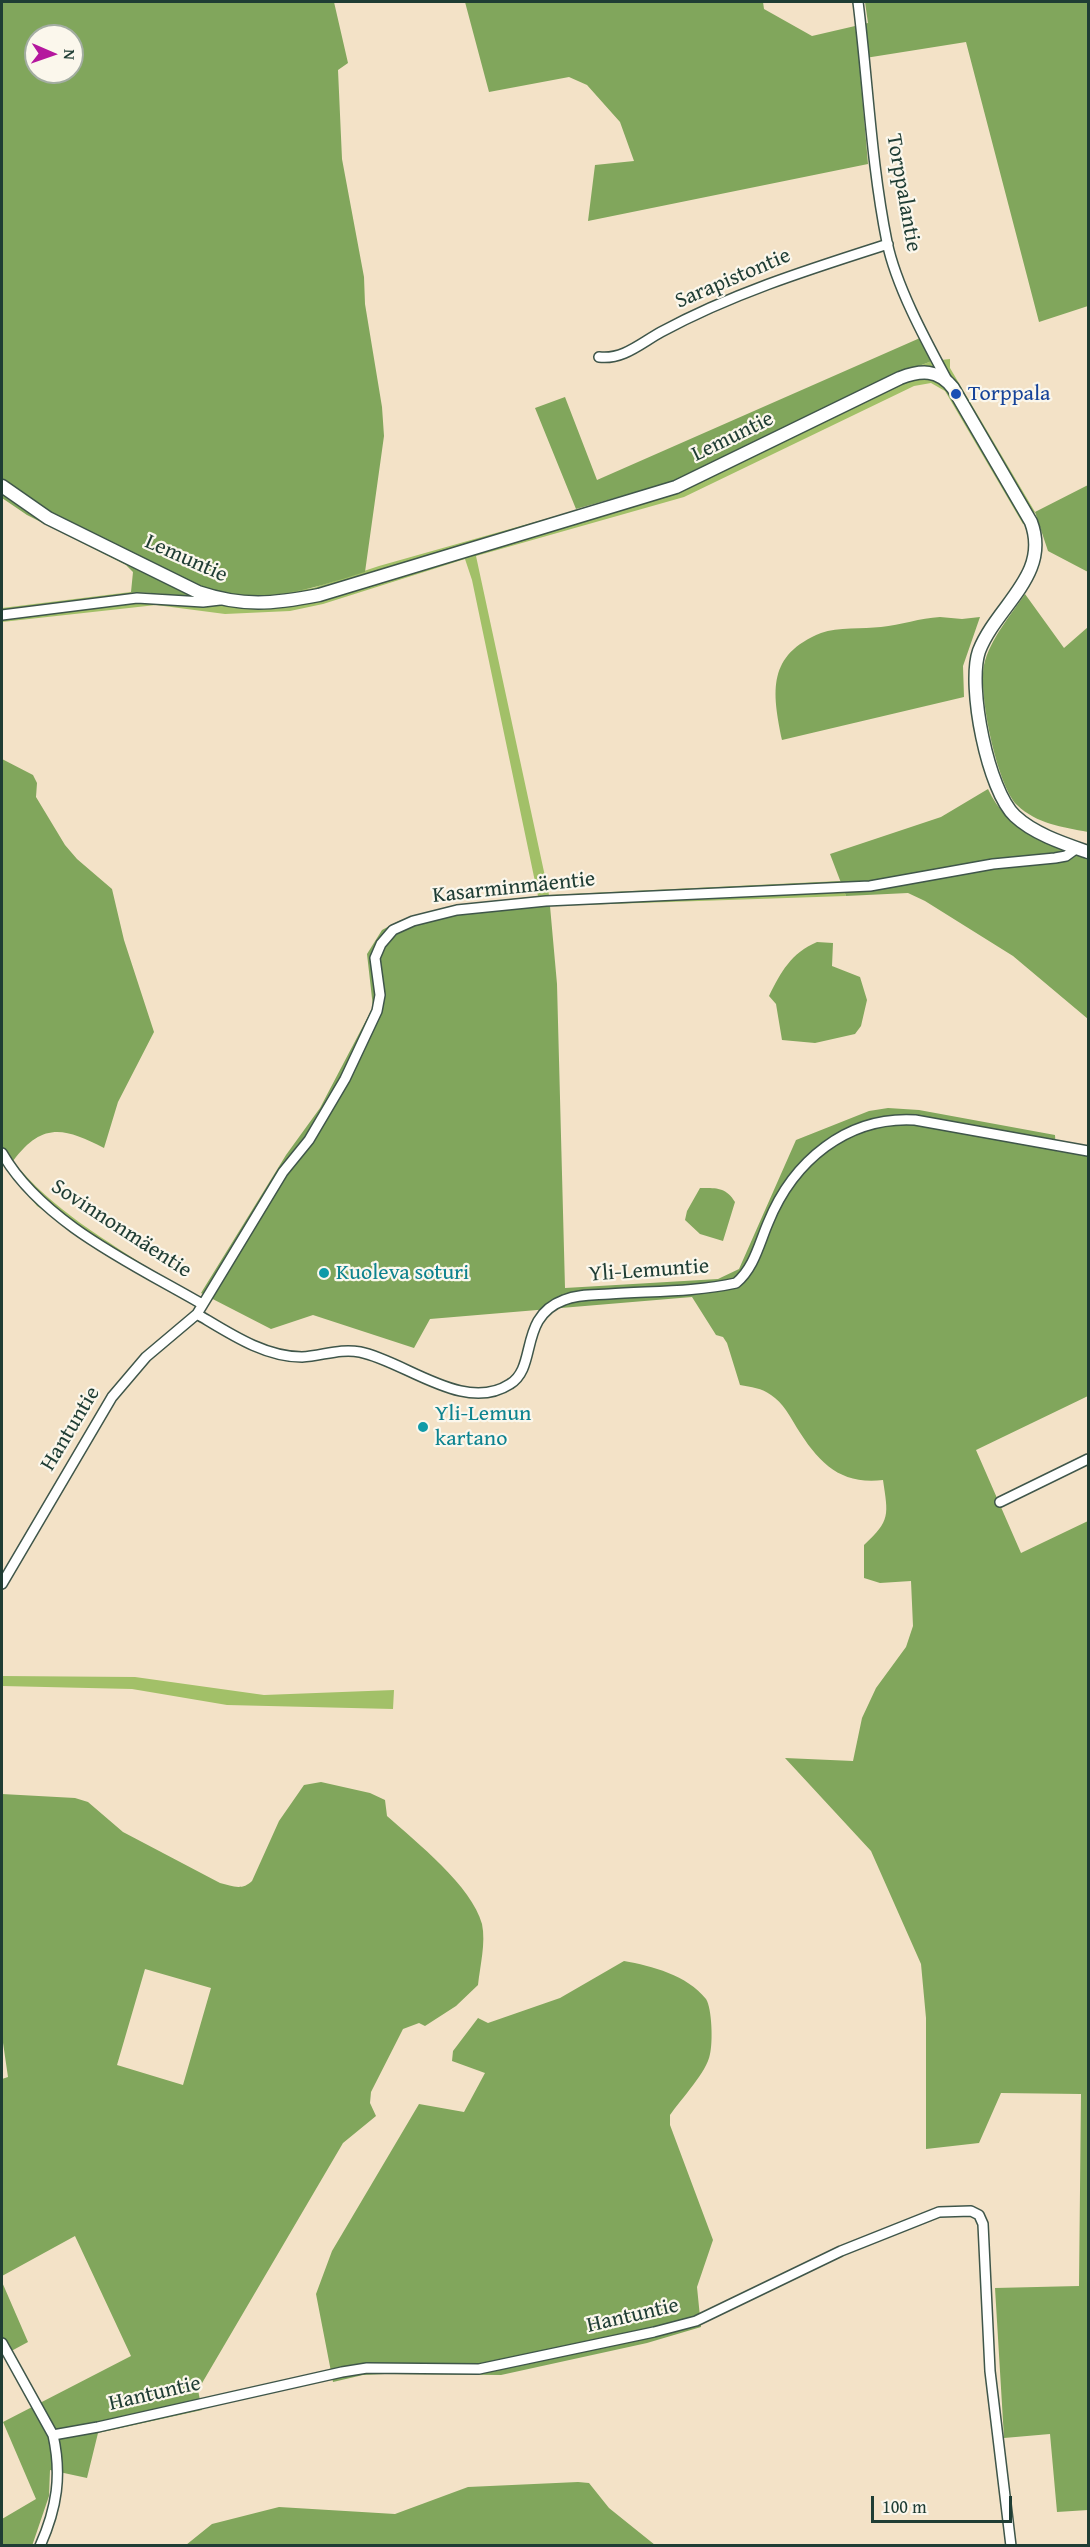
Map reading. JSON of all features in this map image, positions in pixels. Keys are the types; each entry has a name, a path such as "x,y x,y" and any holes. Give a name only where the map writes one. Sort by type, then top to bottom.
{"street":[{"name":"Torppalantie","path":"858,2 875,164 888,244 927,341 947,380"},
{"name":"Sarapistontie","path":"599,357 615,358 674,325 757,288 888,244"},
{"name":"Lemuntie","path":"2,486 48,518 198,592 221,600 267,604 319,595 631,501 703,475 900,378 929,372 947,380"},
{"path":"947,380 1032,522 1036,536 1035,562 992,624 979,653 975,669 975,693 991,764 1005,804 1015,817 1030,827 1083,850"},
{"path":"2,615 137,598 203,602 221,600"},
{"name":"Kasarminmäentie","path":"197,1314 284,1172 309,1140 345,1079 377,1011 380,995 375,958 381,944 393,930 413,921 457,910 546,901 870,886 993,864 1055,858 1083,850"},
{"name":"Yli-Lemuntie","path":"197,1314 237,1337 272,1353 304,1357 345,1350 361,1352 389,1361 423,1379 446,1387 470,1392 501,1389 513,1383 522,1369 532,1330 540,1316 564,1299 736,1283 744,1276 752,1263 780,1195 795,1176 811,1158 830,1143 870,1123 893,1119 915,1120 1089,1151"},
{"name":"Sovinnonmäentie","path":"2,1154 26,1187 62,1218 112,1252 202,1305"},
{"name":"Hantuntie","path":"2,1584 112,1397 146,1357 197,1314"},
{"path":"1000,1502 1089,1459"},
{"name":"Hantuntie","path":"53,2435 342,2372 367,2368 479,2369 654,2332 696,2321 852,2246 939,2212 962,2210 979,2216 983,2224 990,2371 1011,2546"},
{"path":"2,2343 53,2435 57,2456 58,2494 40,2546"}],"green space":[{"path":"2,2 334,2 348,63 338,70 342,159 364,277 365,304 382,407 384,436 365,572 301,590 261,596 224,597 131,592 133,572 126,565 27,515 2,498"},
{"path":"465,2 763,2 764,9 812,36 868,23 865,2 1088,2 1088,306 1039,322 966,42 859,59 868,164 588,221 595,165 634,161 620,122 587,85 569,77 489,92"},
{"path":"920,338 932,361 903,372 675,481 576,509 535,408 565,397 597,480"},
{"path":"950,359 950,368 1035,512 1023,524 945,391 931,383 914,386 684,497 476,556 549,895 538,896 472,580 465,559 323,604 290,611 225,614 156,605 2,622 2,608 131,592 244,597 313,588 379,566 641,492 903,372 932,361"},
{"path":"1088,485 1088,572 1048,551 1035,512"},
{"path":"1025,594 1064,648 1088,627 1088,832 1041,821 1017,805 1003,779 996,759 984,696 984,665 996,637"},
{"path":"940,617 962,619 980,617 963,666 964,697 782,740 776,706 778,676 782,664 803,642 828,631 881,627"},
{"path":"2,759 33,775 37,783 36,797 65,845 77,859 112,889 124,940 154,1032 118,1102 104,1148 77,1136 54,1132 44,1134 34,1140 13,1161 2,1163"},
{"path":"988,789 996,803 1017,825 1044,841 1088,859 1088,1019 1013,956 925,901 908,893 846,896 830,854 941,817"},
{"path":"840,881 846,896 551,906 549,895"},
{"path":"549,895 557,984 565,1288 718,1279 739,1269 796,1140 869,1111 888,1108 919,1110 1055,1135 1056,1151 1088,1156 1088,1396 976,1450 1021,1553 1088,1521 1088,2510 1057,2512 1050,2434 1004,2438 995,2288 1079,2286 1081,2094 1001,2093 979,2143 926,2149 926,2018 921,1964 871,1851 785,1758 853,1761 862,1718 876,1688 906,1647 913,1626 911,1581 880,1583 864,1578 864,1545 879,1529 886,1516 883,1480 855,1479 832,1469 814,1452 786,1410 775,1398 760,1389 740,1385 727,1343 723,1337 716,1335 692,1297 430,1319 414,1348 313,1315 271,1329 201,1293 286,1155 320,1108 373,1007 367,954 382,930 399,921 456,905"},
{"path":"817,942 833,943 832,966 860,977 867,1000 861,1026 855,1034 815,1043 782,1040 776,1004 769,996 783,971 794,958 808,946"},
{"path":"13,1161 28,1179 62,1209 158,1274 153,1283 37,1206 2,1163"},
{"path":"700,1188 716,1188 724,1191 735,1202 723,1241 700,1234 685,1220 687,1211"},
{"path":"2,1676 135,1677 264,1695 394,1690 393,1709 227,1705 132,1689 2,1686"},
{"path":"321,1782 370,1793 385,1800 387,1816 455,1880 467,1895 482,1924 483,1947 478,1985 456,2006 425,2026 419,2023 403,2029 371,2092 370,2103 376,2116 343,2143 198,2390 202,2410 98,2433 87,2478 50,2470 49,2496 32,2546 2,2545 2,2519 36,2499 3,2422 131,2356 75,2236 2,2276 2,2079 8,2077 2,2036 2,1794 75,1798 88,1802 123,1832 220,1883 241,1887 252,1881 279,1821 304,1785","holes":["145,1969 211,1988 183,2085 117,2065"]},
{"path":"624,1961 657,1969 679,1978 706,1999 710,2010 711,2042 708,2061 699,2077 670,2115 670,2125 713,2240 697,2287 701,2327 647,2343 501,2375 385,2374 363,2375 333,2382 316,2294 332,2251 419,2104 464,2112 485,2073 452,2061 453,2051 478,2018 488,2023 560,1998"},
{"path":"2,2282 28,2342 2,2356"},
{"path":"589,2483 609,2508 655,2545 186,2545 212,2524 279,2507 395,2514 468,2487"}],"place":[{"name":"Torppala","path":"956,394"},
{"name":"Kuoleva soturi","path":"324,1273"},
{"name":"Yli-Lemun kartano","path":"423,1427"}]}
